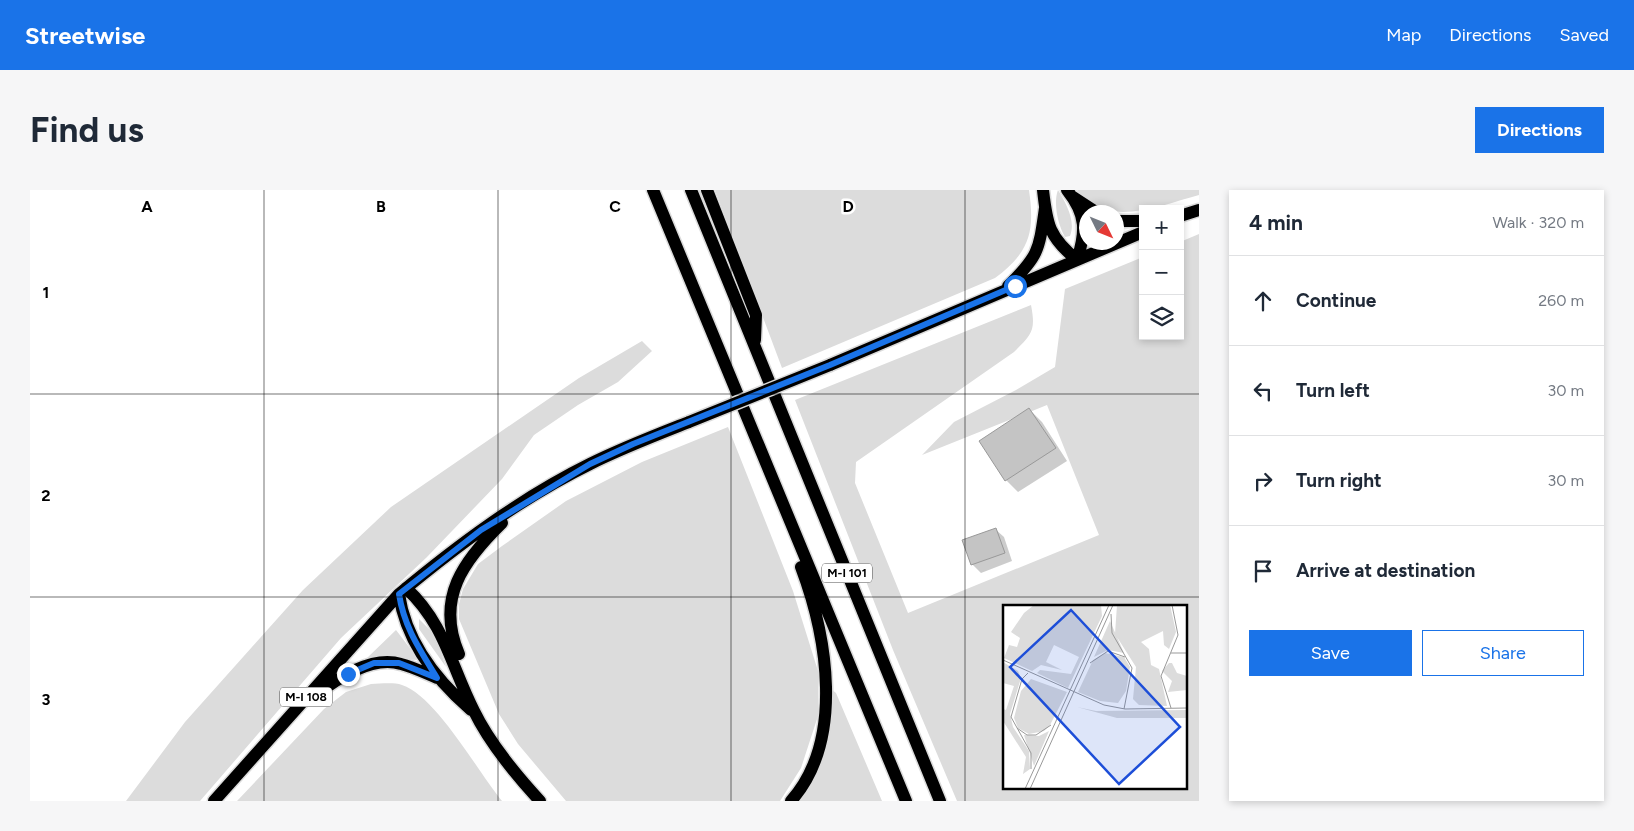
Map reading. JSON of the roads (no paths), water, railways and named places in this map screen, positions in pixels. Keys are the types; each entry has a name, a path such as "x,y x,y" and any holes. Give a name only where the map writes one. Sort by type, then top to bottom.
{"main road":[{"name":"M-I 101","path":"653,190 906,801"},
{"name":"M-I 101","path":"691,190 940,801"},
{"path":"708,190 756,316 754,345"},
{"path":"1044,190 1049,227 1059,245 1077,260 1085,226 1070,193"},
{"path":"1070,193 1086,205"},
{"path":"1002,292 1035,256 1040,241 1045,208"},
{"path":"1184,215 1199,210"},
{"path":"1124,221 1139,221"},
{"name":"M-I 108","path":"214,801 402,591 481,530 521,504 590,464 830,365 1139,234"},
{"path":"768,470 778,507 812,604 826,675 826,713 816,755 807,776 791,801"},
{"path":"469,699 470,681 456,648 449,614 456,581 476,549 521,504"},
{"path":"474,712 441,633 422,602 402,591 402,616 410,634 437,678 474,712 522,781 540,801"},
{"path":"268,739 312,698 337,678 374,663 399,663 437,678"}]}
